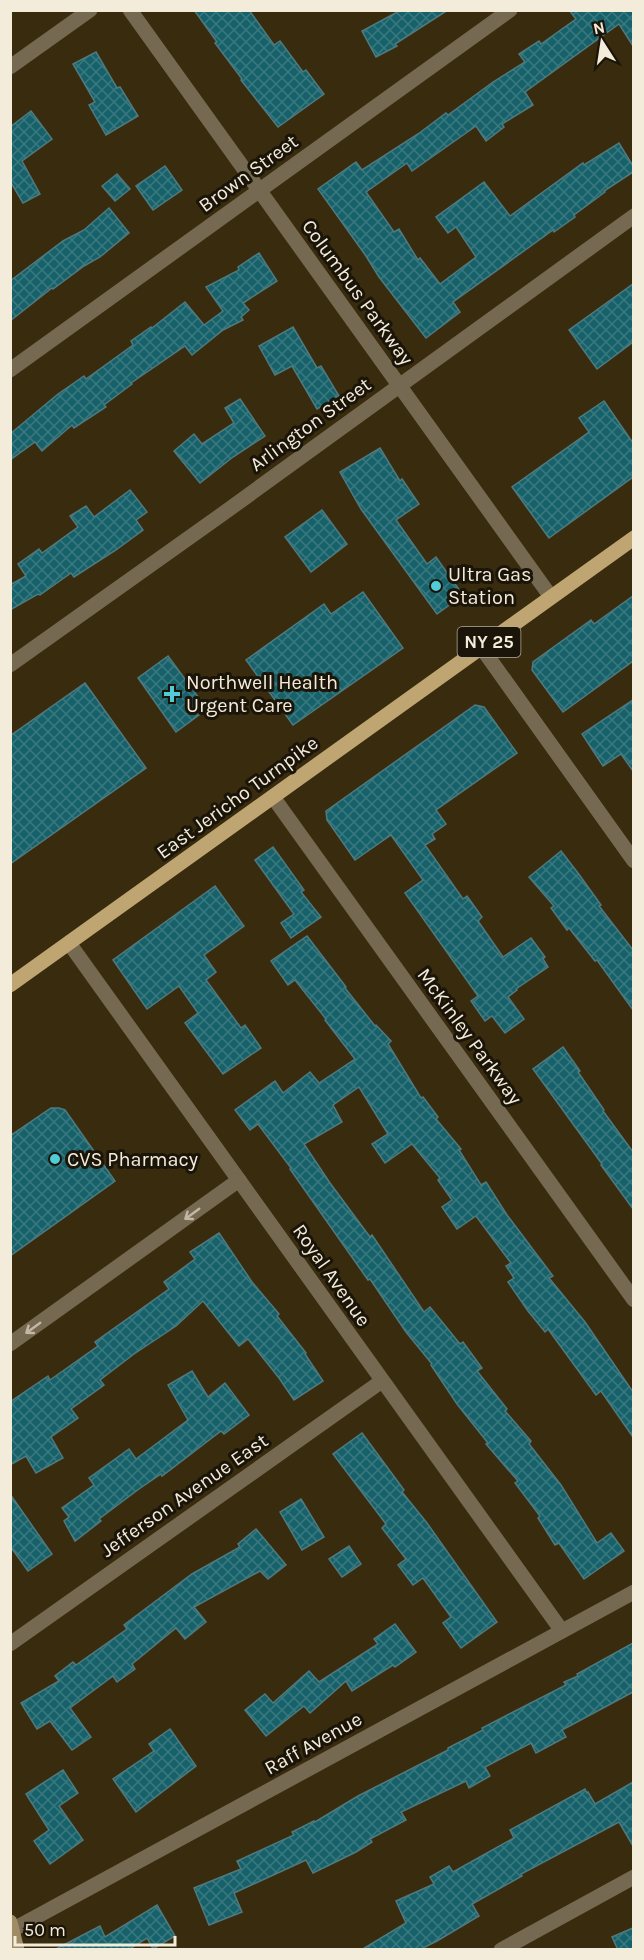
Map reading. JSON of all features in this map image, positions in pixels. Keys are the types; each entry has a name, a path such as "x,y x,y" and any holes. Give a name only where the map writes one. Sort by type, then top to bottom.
{"main road":[{"name":"East Jericho Turnpike","path":"10,985 633,538"},
{"path":"11,1926 17,1950"}],"street":[{"path":"10,67 90,10"},
{"name":"Columbus Parkway","path":"130,10 551,597"},
{"name":"Brown Street","path":"10,370 510,10"},
{"name":"Arlington Street","path":"10,665 633,216"},
{"path":"481,647 633,861"},
{"name":"McKinley Parkway","path":"273,797 633,1300"},
{"name":"Royal Avenue","path":"69,943 562,1631"},
{"path":"10,1344 239,1180"},
{"name":"Jefferson Avenue East","path":"10,1644 382,1381"},
{"name":"Raff Avenue","path":"11,1926 633,1592"},
{"path":"501,1950 633,1877"}],"building":[{"path":"194,10 249,10 274,45 280,41 303,72 306,70 324,94 278,127 241,80"},
{"path":"401,10 448,10 395,44 397,46 376,57 362,31"},
{"path":"569,10 633,10 633,46 619,24 525,92 533,105 502,124 504,127 486,141 476,126 412,171 407,163 366,192 394,232 399,229 418,260 420,258 440,284 476,257 456,227 448,233 436,217 484,182 510,216 583,163 584,165 619,143 633,166 633,172 604,191 574,215 575,217 554,232 553,230 453,302 460,312 426,338 379,277 318,189 356,162 362,170 525,62 519,54 539,41 541,44 576,19"},
{"path":"96,52 117,88 120,87 138,116 106,135 89,105 95,102 73,64"},
{"path":"31,111 52,139 22,161 40,194 23,203 10,181 10,127"},
{"path":"165,166 182,190 153,210 136,186"},
{"path":"117,174 130,189 115,201 102,186"},
{"path":"109,208 129,233 100,257 52,288 10,321 10,281 63,241 84,230"},
{"path":"259,253 277,281 243,303 249,310 241,317 243,320 223,330 192,355 185,346 131,383 104,405 106,407 74,428 72,425 42,451 35,442 10,460 10,434 58,394 84,376 86,379 133,345 131,341 185,302 204,325 223,311 206,287 239,270 238,267"},
{"path":"633,284 633,342 597,369 569,330"},
{"path":"293,327 317,368 321,366 339,396 317,409 292,366 275,375 259,346"},
{"path":"240,399 265,436 200,483 174,451 194,434 202,444 234,423 225,408"},
{"path":"604,401 633,443 633,477 549,538 512,487 589,432 579,418"},
{"path":"380,448 400,481 402,479 419,504 396,520 427,564 436,557 463,595 437,614 361,509 340,472"},
{"path":"130,490 147,512 136,520 143,530 74,577 71,573 40,595 10,610 10,585 26,576 18,564 39,549 42,553 78,527 70,516 86,506 94,517"},
{"path":"322,510 347,544 311,572 285,537"},
{"path":"363,592 403,648 293,725 246,660 324,604 331,614"},
{"path":"633,596 633,661 563,712 532,670 533,662 591,620 594,624"},
{"name":"Northwell Health Urgent Care","path":"168,656 207,709 176,732 138,678"},
{"path":"85,683 146,768 10,864 10,736"},
{"path":"633,700 633,771 621,754 603,766 582,734"},
{"path":"475,705 484,707 517,753 436,810 446,824 432,834 435,839 425,845 463,899 467,896 482,917 478,921 503,957 531,938 545,957 543,959 548,967 508,997 524,1019 505,1033 492,1016 485,1021 471,1001 478,996 405,893 423,880 391,835 355,860 327,820 326,811"},
{"path":"273,847 304,890 301,892 321,917 291,938 281,923 294,914 255,860"},
{"path":"561,851 633,950 633,1010 597,960 595,961 569,928 567,930 551,908 554,906 529,877"},
{"path":"215,886 244,926 204,955 216,972 206,980 241,1028 245,1025 261,1048 223,1074 185,1023 198,1013 179,986 147,1009 113,960"},
{"path":"307,936 375,1026 391,1041 388,1044 421,1098 423,1097 438,1117 436,1119 461,1149 459,1150 481,1185 486,1182 507,1215 553,1276 549,1278 585,1322 633,1392 633,1437 601,1391 596,1395 548,1329 545,1332 528,1311 508,1282 514,1278 506,1266 511,1263 476,1216 457,1229 442,1207 452,1200 438,1180 440,1178 412,1144 385,1163 372,1144 388,1134 359,1087 333,1105 342,1122 304,1144 370,1237 372,1235 424,1312 430,1307 460,1344 463,1342 482,1368 477,1371 507,1409 505,1411 531,1441 529,1444 561,1485 597,1543 611,1533 624,1551 584,1579 559,1543 555,1545 538,1518 540,1516 515,1483 518,1481 486,1444 488,1443 457,1404 432,1364 406,1332 370,1279 368,1280 291,1168 258,1124 250,1130 235,1110 275,1081 283,1093 310,1072 319,1083 355,1059 295,980 288,985 271,961"},
{"path":"563,1047 603,1111 633,1152 633,1209 533,1069"},
{"name":"CVS Pharmacy","path":"51,1108 65,1110 115,1181 10,1256 10,1136"},
{"path":"219,1233 252,1282 279,1314 277,1316 306,1353 323,1381 294,1400 248,1339 239,1346 203,1301 176,1326 100,1380 104,1385 71,1409 78,1418 51,1437 63,1458 36,1473 26,1456 10,1465 10,1402 48,1376 50,1380 98,1346 95,1342 169,1289 164,1282 195,1259 190,1252"},
{"path":"192,1371 208,1397 225,1383 249,1415 224,1434 221,1431 162,1476 161,1474 139,1489 99,1519 101,1521 75,1541 64,1521 69,1517 62,1508 94,1485 89,1478 129,1449 136,1459 188,1420 168,1385"},
{"path":"362,1433 497,1622 461,1648 443,1623 451,1617 423,1578 413,1585 398,1565 406,1559 382,1528 386,1524 333,1454"},
{"path":"10,1494 52,1554 28,1571 10,1546"},
{"path":"301,1499 324,1537 302,1550 280,1512"},
{"path":"256,1529 286,1565 268,1579 260,1571 194,1607 206,1622 185,1639 176,1628 132,1664 135,1669 117,1682 113,1676 70,1708 91,1737 72,1750 50,1721 37,1729 21,1703 59,1681 55,1676 73,1662 76,1665 127,1629 124,1625 192,1574 240,1547 238,1544"},
{"path":"349,1546 361,1564 342,1577 329,1559"},
{"path":"395,1624 416,1652 395,1667 393,1665 352,1691 346,1681 310,1713 304,1706 266,1736 245,1710 265,1694 273,1703 309,1671 319,1682 378,1644 374,1639"},
{"path":"633,1643 633,1692 562,1730 566,1737 536,1753 531,1743 485,1767 490,1776 469,1788 466,1781 401,1812 406,1820 370,1839 372,1842 356,1852 313,1873 306,1860 234,1893 242,1912 209,1925 194,1888 241,1869 237,1861 294,1835 292,1832 315,1822 358,1796 448,1750 483,1730 482,1728 566,1685 564,1682"},
{"path":"170,1729 196,1766 136,1812 113,1779 154,1751 149,1744"},
{"path":"63,1770 78,1793 59,1806 83,1840 50,1864 34,1841 49,1830 26,1794"},
{"path":"633,1782 633,1846 619,1822 521,1874 522,1876 472,1904 479,1916 419,1950 361,1950 406,1923 396,1901 434,1884 430,1877 449,1866 453,1872 514,1838 510,1830 585,1789 595,1804"},
{"path":"157,1905 175,1936 153,1949 147,1938 128,1950 54,1950 100,1926 105,1937"},
{"path":"633,1928 633,1950 618,1950 612,1937"}],"place":[{"name":"Ultra Gas Station","path":"436,586"},
{"name":"Northwell Health Urgent Care","path":"172,694"},
{"name":"CVS Pharmacy","path":"55,1159"}]}
